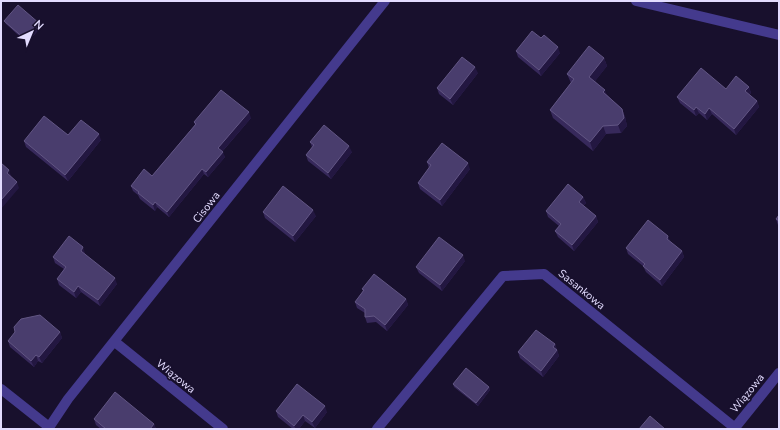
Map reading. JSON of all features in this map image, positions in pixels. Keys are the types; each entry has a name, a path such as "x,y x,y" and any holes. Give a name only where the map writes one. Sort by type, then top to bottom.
{"street":[{"name":"Cisowa","path":"49,428 68,399 115,342 385,1"},
{"path":"636,1 779,35"},
{"name":"Sasankowa","path":"377,429 503,276 544,274 734,428"},
{"name":"Wiązowa","path":"115,342 223,429"},
{"name":"Wiązowa","path":"734,428 779,372"},
{"path":"1,390 49,428"}],"building":[{"path":"18,5 40,24 26,40 4,21"},
{"path":"532,31 541,38 544,35 558,47 539,70 516,51"},
{"path":"589,46 604,58 589,77 605,90 603,92 622,109 624,118 618,125 603,126 590,142 550,110 574,79 567,74"},
{"path":"462,57 475,67 450,99 437,88"},
{"path":"701,68 726,89 736,76 749,87 745,91 757,101 734,129 709,108 705,114 696,107 694,110 677,97"},
{"path":"221,90 249,112 218,148 223,152 206,172 202,169 167,212 155,202 153,205 131,186 144,169 152,176 196,124 194,122"},
{"path":"44,116 68,135 81,120 99,134 65,175 24,141"},
{"path":"324,125 349,146 328,173 306,155 314,145 310,142"},
{"path":"442,143 468,163 440,200 418,183 431,165 427,162"},
{"path":"1,163 9,170 7,173 17,182 1,200"},
{"path":"568,184 583,197 579,202 596,216 572,245 555,231 561,224 546,211"},
{"path":"283,186 313,210 293,236 263,212"},
{"path":"648,220 668,236 667,239 682,251 660,280 643,266 645,264 626,248"},
{"path":"69,236 83,247 81,251 115,278 98,300 78,286 74,292 57,279 66,267 53,257"},
{"path":"439,237 463,255 440,285 416,267"},
{"path":"374,274 406,299 385,325 374,316 365,317 365,309 355,302 364,290 362,289"},
{"path":"40,315 60,332 39,357 36,355 31,361 8,341 15,332 14,327 21,319"},
{"path":"536,330 555,344 553,347 557,350 541,371 518,352"},
{"path":"466,368 489,387 476,403 453,384"},
{"path":"297,384 325,406 312,422 303,415 294,426 276,411"},
{"path":"115,392 154,424 150,429 106,429 94,419"},
{"path":"650,416 665,429 639,429"}]}
